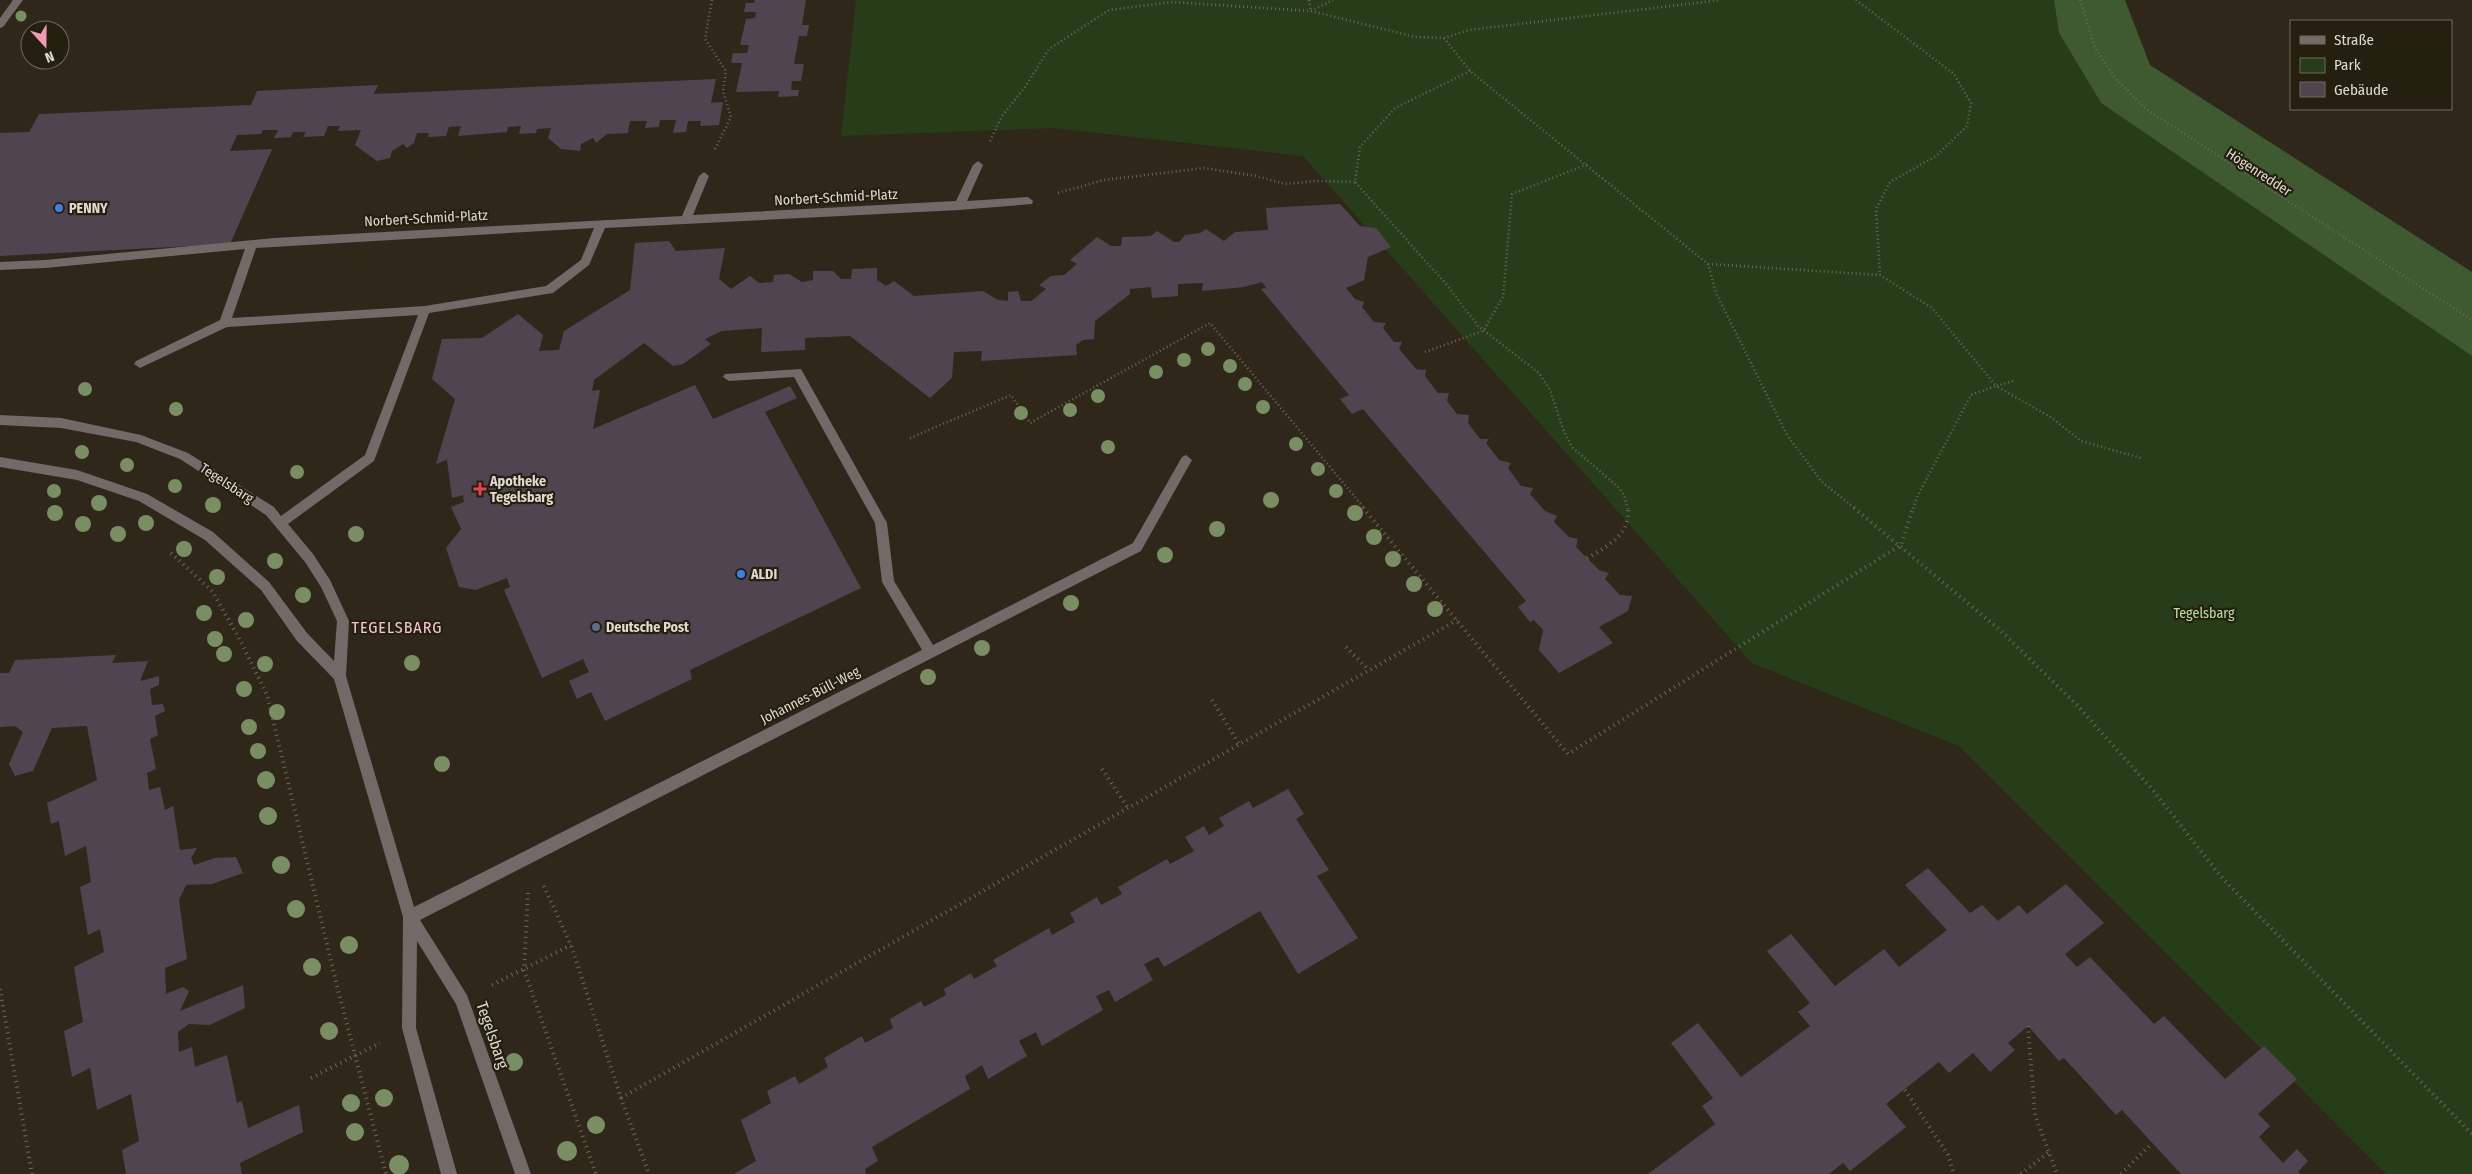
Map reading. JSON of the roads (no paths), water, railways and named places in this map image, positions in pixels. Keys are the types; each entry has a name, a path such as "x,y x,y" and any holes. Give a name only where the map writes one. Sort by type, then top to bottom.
{"street":[{"path":"0,25 18,0"},
{"path":"959,206 978,165"},
{"path":"686,219 704,176"},
{"name":"Norbert-Schmid-Platz","path":"0,266 45,264 252,244 602,223 1028,201"},
{"path":"140,364 225,323 425,310 549,290 585,262 602,223"},
{"path":"225,323 252,244"},
{"path":"282,522 370,458 425,310"},
{"path":"729,377 797,372 881,523 888,582 930,652"},
{"name":"Tegelsbarg","path":"0,420 61,423 137,438 184,456 270,511 282,522 326,584 342,621 340,676 410,917 462,1000 522,1174"},
{"name":"Johannes-Büll-Weg","path":"410,917 1137,547 1186,460"},
{"name":"Tegelsbarg","path":"0,462 77,475 143,497 209,536 265,586 302,638 340,676"},
{"name":"Tegelsbarg","path":"410,917 409,1028 449,1174"}],"place":[{"name":"PENNY","path":"59,208"},
{"name":"Apotheke Tegelsbarg","path":"480,489"},
{"name":"ALDI","path":"741,574"},
{"name":"Deutsche Post","path":"596,627"}],"district":[{"name":"TEGELSBARG","path":"397,627"}]}
